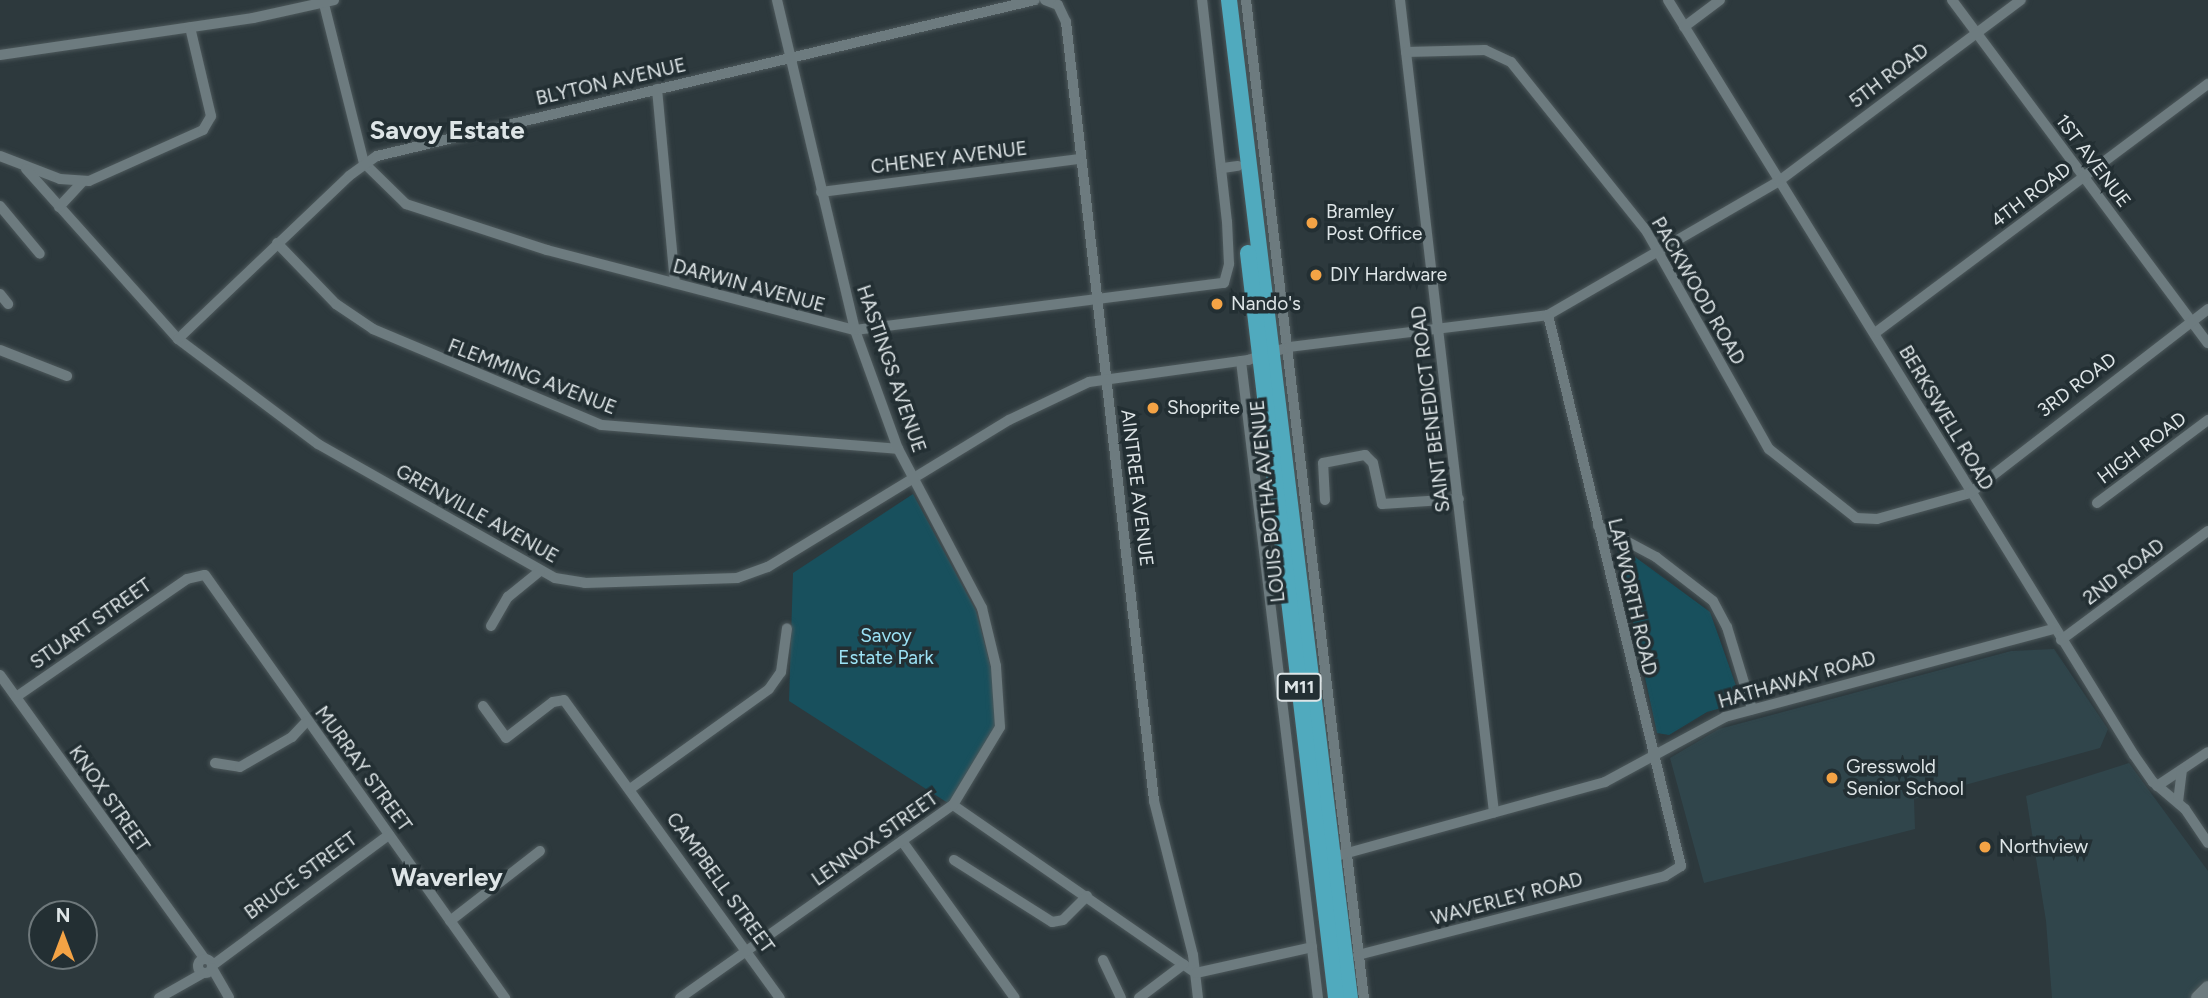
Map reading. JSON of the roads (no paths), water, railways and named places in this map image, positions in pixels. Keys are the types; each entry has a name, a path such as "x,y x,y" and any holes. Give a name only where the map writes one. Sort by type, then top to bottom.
{"main road":[{"name":"LOUIS BOTHA AVENUE","path":"1218,0 1244,172 1248,253 1265,356"},
{"name":"LOUIS BOTHA AVENUE","path":"1229,0 1244,172 1265,356 1350,998"},
{"name":"LOUIS BOTHA AVENUE","path":"1332,856 1336,998"},
{"path":"2198,998 2208,988"}],"street":[{"name":"HASTINGS AVENUE","path":"777,0 855,330 898,449 982,608 1000,692 997,738 953,805"},
{"name":"BLYTON AVENUE","path":"178,339 364,163 390,152 1035,0"},
{"name":"AINTREE AVENUE","path":"1045,0 1058,5 1066,22 1154,801 1196,973 1198,998"},
{"name":"LOUIS BOTHA AVENUE","path":"1202,0 1289,348 1332,856 1357,955 1364,998"},
{"name":"LOUIS BOTHA AVENUE","path":"1221,284 1229,274 1244,172 1246,0"},
{"name":"SAINT BENEDICT ROAD","path":"1400,0 1494,813"},
{"name":"BERKSWELL ROAD","path":"1668,0 1875,333 2061,640 2157,786 2178,802 2208,843"},
{"path":"1684,27 1720,0"},
{"name":"1ST AVENUE","path":"1952,0 2208,343"},
{"name":"5TH ROAD","path":"1548,316 1660,253 1779,181 2021,0"},
{"path":"0,55 190,27 327,1 346,95 364,163"},
{"path":"59,207 82,182 206,127 210,111 190,27"},
{"name":"PACKWOOD ROAD","path":"1406,52 1485,50 1504,57 1660,253 1769,449 1825,496 1866,520 1970,493"},
{"name":"4TH ROAD","path":"1875,333 2208,84"},
{"path":"657,89 675,283"},
{"path":"0,156 26,169 82,182"},
{"name":"CHENEY AVENUE","path":"821,191 1080,159"},
{"name":"DARWIN AVENUE","path":"364,163 418,212 855,330 1221,284"},
{"name":"GRENVILLE AVENUE","path":"26,169 178,339 318,444 540,570 585,583 737,578 774,564 911,477 1033,408 1106,378 1241,361 1289,348 1548,316"},
{"path":"0,206 40,254"},
{"name":"FLEMMING AVENUE","path":"277,243 351,317 455,367 601,425 898,449"},
{"path":"1230,254 1248,253"},
{"path":"0,294 8,304"},
{"name":"3RD ROAD","path":"1970,493 2208,309"},
{"name":"LAPWORTH ROAD","path":"1548,316 1653,757 1682,856 1679,869 1665,876"},
{"path":"0,350 67,376"},
{"name":"LOUIS BOTHA AVENUE","path":"1241,361 1318,998"},
{"name":"HIGH ROAD","path":"2097,503 2208,420"},
{"path":"1325,499 1323,463 1365,456 1373,463 1382,504 1459,499"},
{"path":"1598,526 1657,557 1713,601 1727,627 1752,709"},
{"name":"2ND ROAD","path":"2061,640 2208,531"},
{"path":"491,626 508,597 540,570"},
{"name":"MURRAY STREET","path":"187,579 200,573 209,580 505,998"},
{"name":"STUART STREET","path":"16,697 187,579"},
{"path":"630,789 769,689 781,672 787,628"},
{"name":"HATHAWAY ROAD","path":"1332,856 1589,788 1653,757 1708,724 1752,709 2054,629"},
{"name":"KNOX STREET","path":"0,675 226,994"},
{"name":"CAMPBELL STREET","path":"483,706 506,738 553,702 564,700 780,998"},
{"path":"215,763 240,767 292,737 307,721"},
{"path":"2157,786 2208,752"},
{"path":"2178,802 2182,771"},
{"name":"LENNOX STREET","path":"680,998 953,805 1196,973"},
{"name":"BRUCE STREET","path":"159,998 389,835"},
{"path":"902,841 1015,998"},
{"path":"450,921 540,851"},
{"path":"954,860 1052,922 1063,920 1087,896"},
{"name":"WAVERLEY ROAD","path":"1357,955 1665,876"},
{"path":"1196,973 1311,947"},
{"path":"1103,960 1121,998"},
{"path":"1139,998 1184,964"}],"place":[{"name":"Bramley Post Office","path":"1312,223"},
{"name":"DIY Hardware","path":"1316,275"},
{"name":"Nando's","path":"1217,304"},
{"name":"Shoprite","path":"1153,408"},
{"name":"Gresswold Senior School","path":"1832,778"},
{"name":"Northview","path":"1985,847"}],"district":[{"name":"Savoy Estate","path":"447,131"},
{"name":"Waverley","path":"447,878"}],"park label":[{"name":"Savoy Estate Park","path":"886,647"}]}
